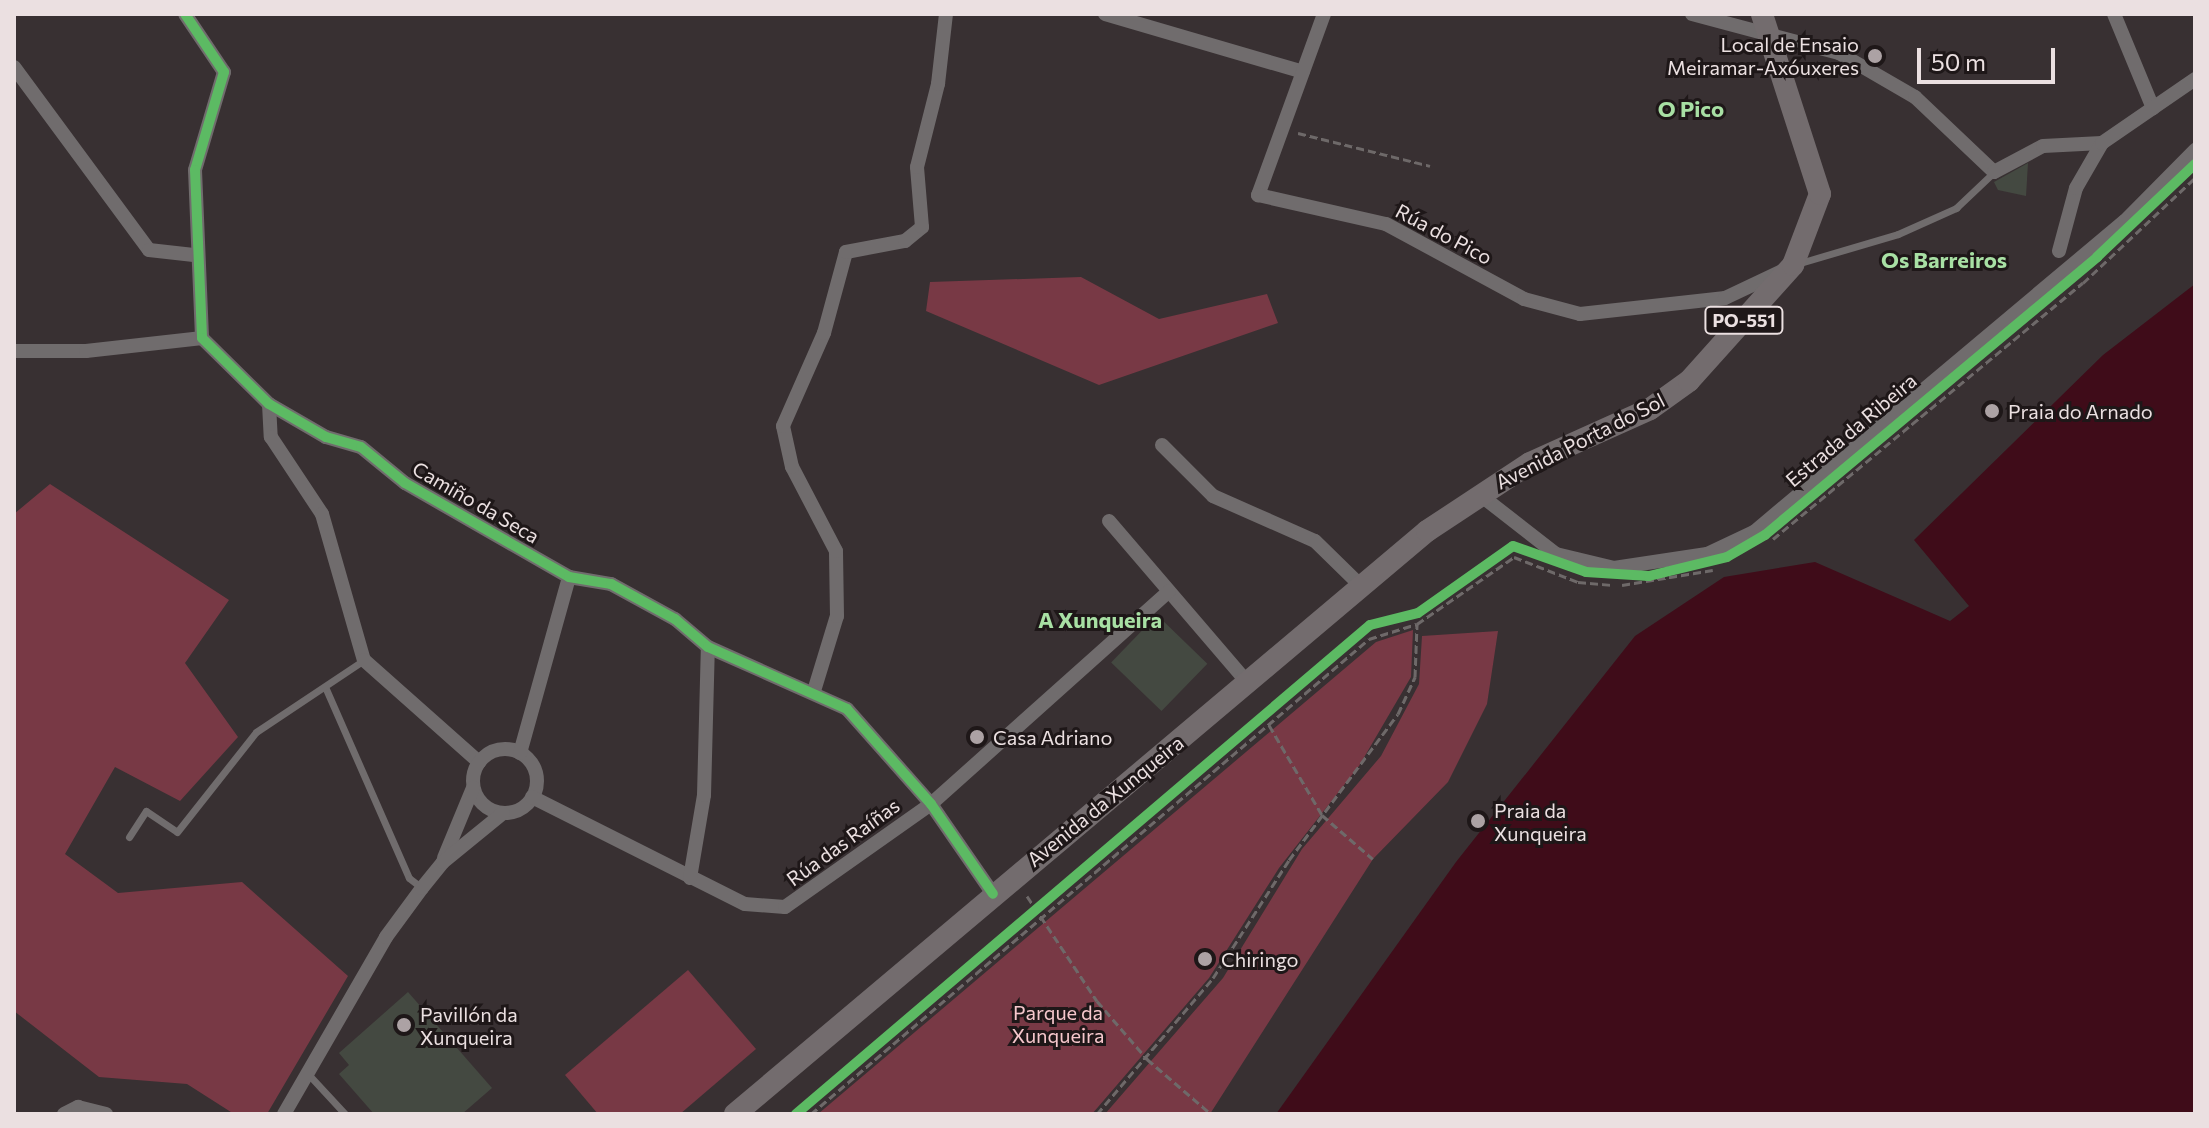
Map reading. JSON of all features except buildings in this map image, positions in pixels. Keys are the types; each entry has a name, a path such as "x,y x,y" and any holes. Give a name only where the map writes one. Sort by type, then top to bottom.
{"main road":[{"name":"Avenida Porta do Sol","path":"1477,501 1670,395 1793,265 1820,194 1765,22"},
{"name":"Avenida da Xunqueira","path":"735,1114 1011,878 1248,683 1360,585 1477,501"}],"street":[{"path":"14,351 86,351 202,338 194,255 195,170 224,72 185,14"},
{"path":"814,691 837,616 836,551 792,467 783,426 824,333 846,252 905,241 922,227 917,167 938,84 946,14"},
{"path":"1105,14 1303,72"},
{"name":"Rúa do Pico","path":"1324,14 1258,195 1386,224 1524,299 1580,314 1725,298 1793,265"},
{"path":"1692,14 1765,22 1839,53 1915,97 1994,172 2043,146 2102,143"},
{"path":"2114,14 2153,108"},
{"path":"14,67 149,250 194,255"},
{"path":"2059,251 2076,188 2102,143 2195,79"},
{"name":"Estrada da Ribeira","path":"1477,501 1556,554 1614,568 1707,554 1754,532 2125,221 2195,150"},
{"name":"Camiño da Seca","path":"202,338 269,404 326,437 361,447 405,483 569,577 611,584 675,619 708,647 814,691 847,709 931,804 993,894"},
{"path":"269,404 271,437 322,514 364,660 479,762"},
{"path":"1162,445 1213,496 1315,541 1360,585"},
{"path":"1109,521 1248,683"},
{"path":"284,1114 386,937 422,888 443,862 503,813 532,797 536,778 520,753 569,577"},
{"name":"Rúa das Raíñas","path":"532,797 745,904 785,907 931,804 1169,591"},
{"path":"690,878 704,795 708,647"},
{"path":"443,862 473,788 479,762 493,751 520,753"},
{"path":"473,788 484,806 503,813"},
{"path":"64,1114 78,1107 106,1114"}],"lane":[{"path":"1793,265 1927,221 1956,208 1994,172"},
{"path":"129,837 146,811 177,832 256,732 314,689 326,689 364,660"},
{"path":"326,689 409,878 422,888"},
{"path":"309,1075 345,1114"}],"path":[{"path":"1282,130 1430,166"},
{"path":"1758,544 2097,257 2195,164"},
{"path":"1758,544 1792,529 2083,283 2195,178"},
{"path":"811,1114 1370,625 1418,613 1505,549 1521,546 1555,564 1615,578 1684,570 1726,561"},
{"path":"796,1114 1369,639 1417,624 1514,557 1578,582 1608,585 1672,580 1726,561"},
{"path":"1097,1114 1213,978 1322,815 1398,714 1415,677 1417,624"},
{"path":"1269,725 1322,815 1373,859"},
{"path":"1011,878 1042,912 1066,961 1147,1059 1210,1113"}],"green space":[{"path":"1081,277 1159,319 1267,294 1278,323 1099,385 926,311 930,282"},
{"path":"50,484 229,600 185,663 238,737 180,801 115,767 65,854 118,893 242,882 348,976 267,1114 234,1114 187,1084 99,1077 14,1011 14,514"},
{"name":"Parque da Xunqueira","path":"1413,630 1411,677 1359,766 1279,868 1209,978 1092,1114 818,1114 1376,642"},
{"path":"1498,631 1487,704 1448,782 1373,859 1210,1114 1105,1114 1223,978 1302,849 1381,756 1419,684 1422,636"},
{"path":"688,970 756,1049 680,1114 598,1114 565,1075"}],"shaded area":[{"path":"2195,284 2195,1114 1276,1114 1456,862 1635,636 1724,577 1815,562 1950,621 1969,606 1914,540 2103,355"}],"cycle path":[{"path":"185,14 224,72 195,170 202,338 269,404 326,437 361,447 405,483 569,577 611,584 675,619 708,647 847,709 931,804 993,894"},
{"path":"796,1114 1370,625 1418,613 1513,546 1586,572 1649,576 1727,557 1765,535 2097,257 2195,164"}],"place":[{"name":"Local de Ensaio Meiramar-Axóuxeres","path":"1875,56"},
{"name":"Praia do Arnado","path":"1992,411"},
{"name":"Casa Adriano","path":"977,737"},
{"name":"Praia da Xunqueira","path":"1478,821"},
{"name":"Chiringo","path":"1205,959"},
{"name":"Pavillón da Xunqueira","path":"404,1025"}],"district":[{"name":"O Pico","path":"1691,109"},
{"name":"Os Barreiros","path":"1944,260"},
{"name":"A Xunqueira","path":"1100,620"}]}
